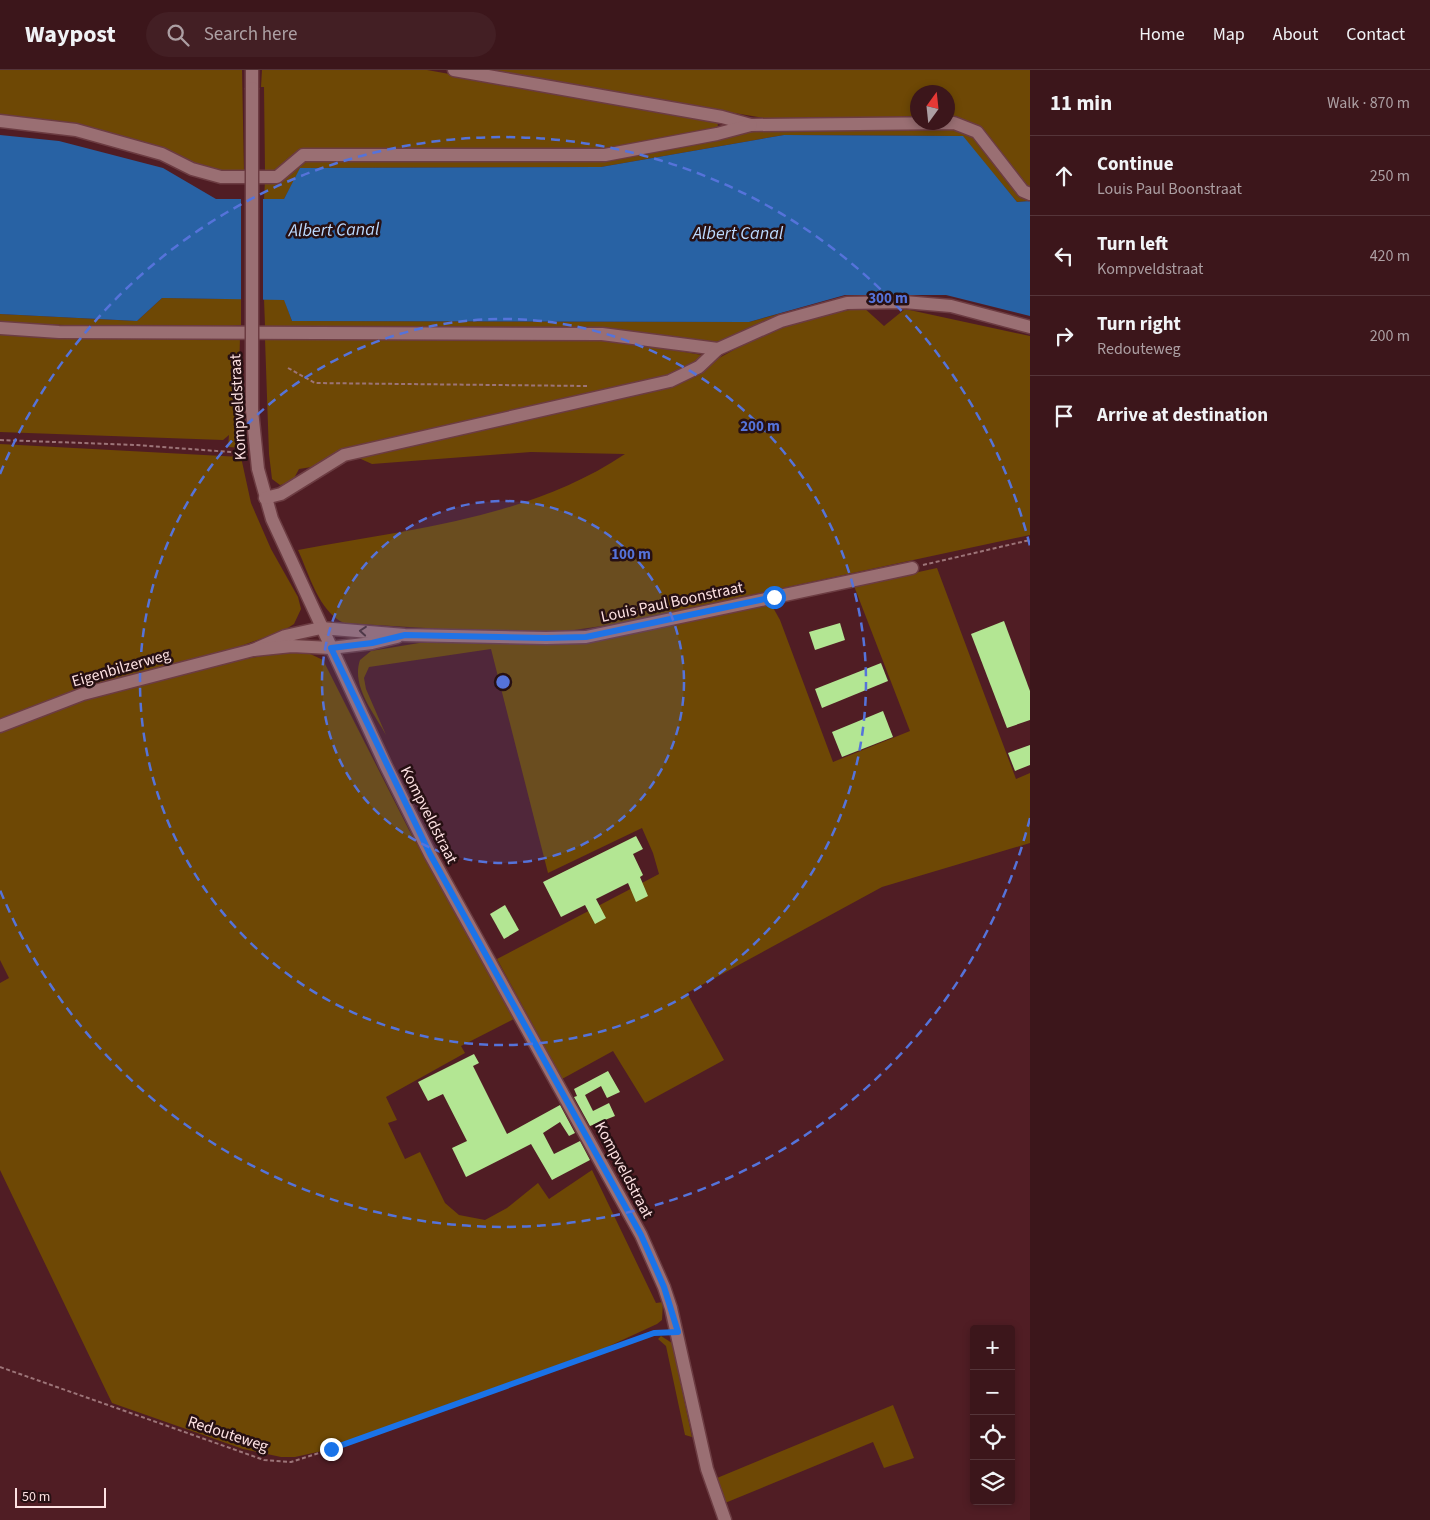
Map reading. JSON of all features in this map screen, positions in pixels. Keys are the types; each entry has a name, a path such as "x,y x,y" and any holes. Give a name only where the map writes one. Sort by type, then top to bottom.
{"street":[{"name":"Kompveldstraat","path":"252,70 252,410 256,452 265,498 321,628 430,854 641,1235 664,1287 678,1332 707,1469 725,1520"},
{"path":"454,70 722,117 751,125"},
{"path":"0,121 76,130 162,154 192,169 221,177 277,176 303,155 605,155 717,134 751,125 954,123 976,132 1023,191 1030,194"},
{"path":"265,498 282,494 344,455 670,381 699,367 718,349 781,321 847,303 904,302 951,306 1030,327"},
{"path":"0,328 59,332 602,334 718,349"},
{"name":"Louis Paul Boonstraat","path":"321,628 405,635 586,637 912,568"},
{"name":"Eigenbilzerweg","path":"253,650 285,636 321,628"},
{"name":"Louis Paul Boonstraat","path":"331,648 372,643 405,635"},
{"name":"Eigenbilzerweg","path":"0,726 84,694 253,650 292,646 331,648"}],"path":[{"path":"288,368 315,383 588,387"},
{"path":"0,440 256,452"},
{"path":"912,568 1030,540"},
{"name":"Redouteweg","path":"0,1367 264,1460 292,1462 363,1439 654,1333 678,1332"}],"shaded area":[{"path":"0,70 242,70 244,173 215,172 0,117"},
{"path":"262,70 427,70 716,121 718,125 716,130 612,150 307,151 278,171 265,171 264,87 261,87"},
{"path":"478,70 1030,70 1030,187 1027,187 981,131 970,122 955,119 955,85 910,85 910,118 764,118"},
{"path":"772,128 910,128 910,130 955,130 955,128 959,128 968,133 987,150 1030,201 1017,202 962,136 784,135 601,167 301,168 284,199 264,199 265,181 308,159 570,160"},
{"path":"162,298 241,299 241,325 191,329 0,323 0,314 137,321"},
{"path":"264,299 284,299 292,321 749,322 782,313 728,340 709,344 283,328 265,326"},
{"path":"863,307 884,326 905,309 1030,336 1030,535 616,624 539,635 344,623 335,618 321,601 298,550 425,528 508,507 549,493 588,476 625,454 531,452 372,464 341,450 318,466 299,469 292,482 280,485 272,479 269,454 265,339 605,338 719,358 759,336 793,322"},
{"path":"0,331 240,337 238,412 243,412 243,448 228,447 229,435 223,440 0,432"},
{"path":"0,444 241,457 251,503 271,549 298,597 301,609 294,624 283,631 235,648 89,686 0,719"},
{"path":"937,568 1016,779 1030,773 1030,843 882,887 687,993 724,1060 645,1103 613,1051 562,1079 497,959 659,874 653,853 642,828 548,873 491,649 369,667 364,678 366,689 386,735 361,689 358,670 360,660 371,651 419,643 580,642 636,633 762,603 771,604 780,620 833,762 910,731 854,586"},
{"path":"289,651 304,651 323,660 409,830 516,1018 461,1046 465,1053 386,1097 397,1120 388,1123 405,1159 420,1152 445,1203 459,1215 485,1220 507,1208 538,1183 549,1199 592,1170 656,1303 663,1302 662,1320 657,1324 605,1348 421,1414 331,1449 295,1457 281,1457 243,1449 112,1403 0,1170 0,983 9,978 0,960 0,730 86,697 227,659 235,661"},
{"path":"661,1336 672,1343 692,1437 685,1435 666,1346 658,1339"},
{"path":"893,1405 914,1458 884,1468 873,1442 725,1503 717,1478"}],"water":[{"name":"Albert Canal","path":"0,135 59,141 163,168 216,199 284,199 300,168 601,167 784,135 963,136 1017,202 1030,201 1030,316 946,295 845,295 749,322 292,321 284,300 162,298 137,321 0,314"}],"pier":[{"path":"241,196 263,197 263,302 241,301"}],"building":[{"path":"1004,621 1030,691 1030,720 1007,728 971,634"},
{"path":"840,623 845,640 815,650 809,632"},
{"path":"881,663 888,681 822,708 815,689"},
{"path":"883,711 893,737 842,757 832,732"},
{"path":"1030,745 1030,765 1015,771 1008,753"},
{"path":"636,836 643,849 633,854 643,875 640,877 648,896 636,902 628,883 596,899 606,918 595,924 585,905 561,917 543,882"},
{"path":"505,905 519,930 504,939 490,914"},
{"path":"474,1054 479,1063 473,1066 507,1134 560,1105 575,1133 569,1136 560,1122 543,1133 554,1154 580,1141 590,1160 552,1180 531,1144 466,1177 452,1148 467,1141 443,1094 428,1101 418,1082"},
{"path":"608,1071 620,1092 607,1098 601,1086 585,1095 593,1111 609,1103 615,1116 590,1126 574,1097 577,1096 574,1089"}],"route":[{"path":"331,1449 654,1333 678,1332 664,1287 641,1235 430,854 386,766 331,648 372,643 405,635 586,637 774,597"}]}
